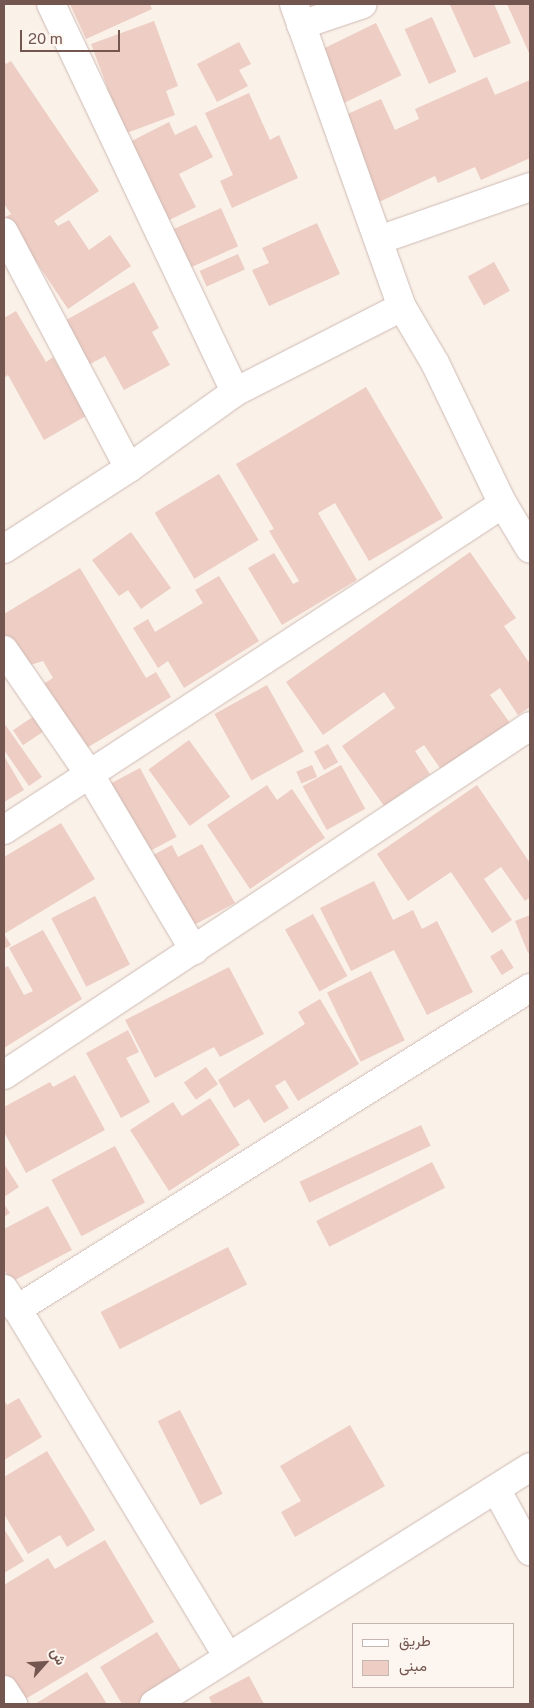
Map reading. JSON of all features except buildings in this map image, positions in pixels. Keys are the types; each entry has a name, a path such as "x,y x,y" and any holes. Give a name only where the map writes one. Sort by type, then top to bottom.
{"street":[{"path":"51,4 235,392"},
{"path":"363,4 298,14 402,307 435,363 503,504 530,549"},
{"path":"379,240 530,188"},
{"path":"4,232 129,468"},
{"path":"4,549 129,468 235,392 402,307"},
{"path":"4,830 503,504"},
{"path":"4,650 90,775 194,950"},
{"path":"4,1075 530,726"},
{"path":"228,1657 11,1299 530,988"},
{"path":"154,1704 530,1467"},
{"path":"496,1489 530,1551"},
{"path":"4,1690 13,1704"}]}
